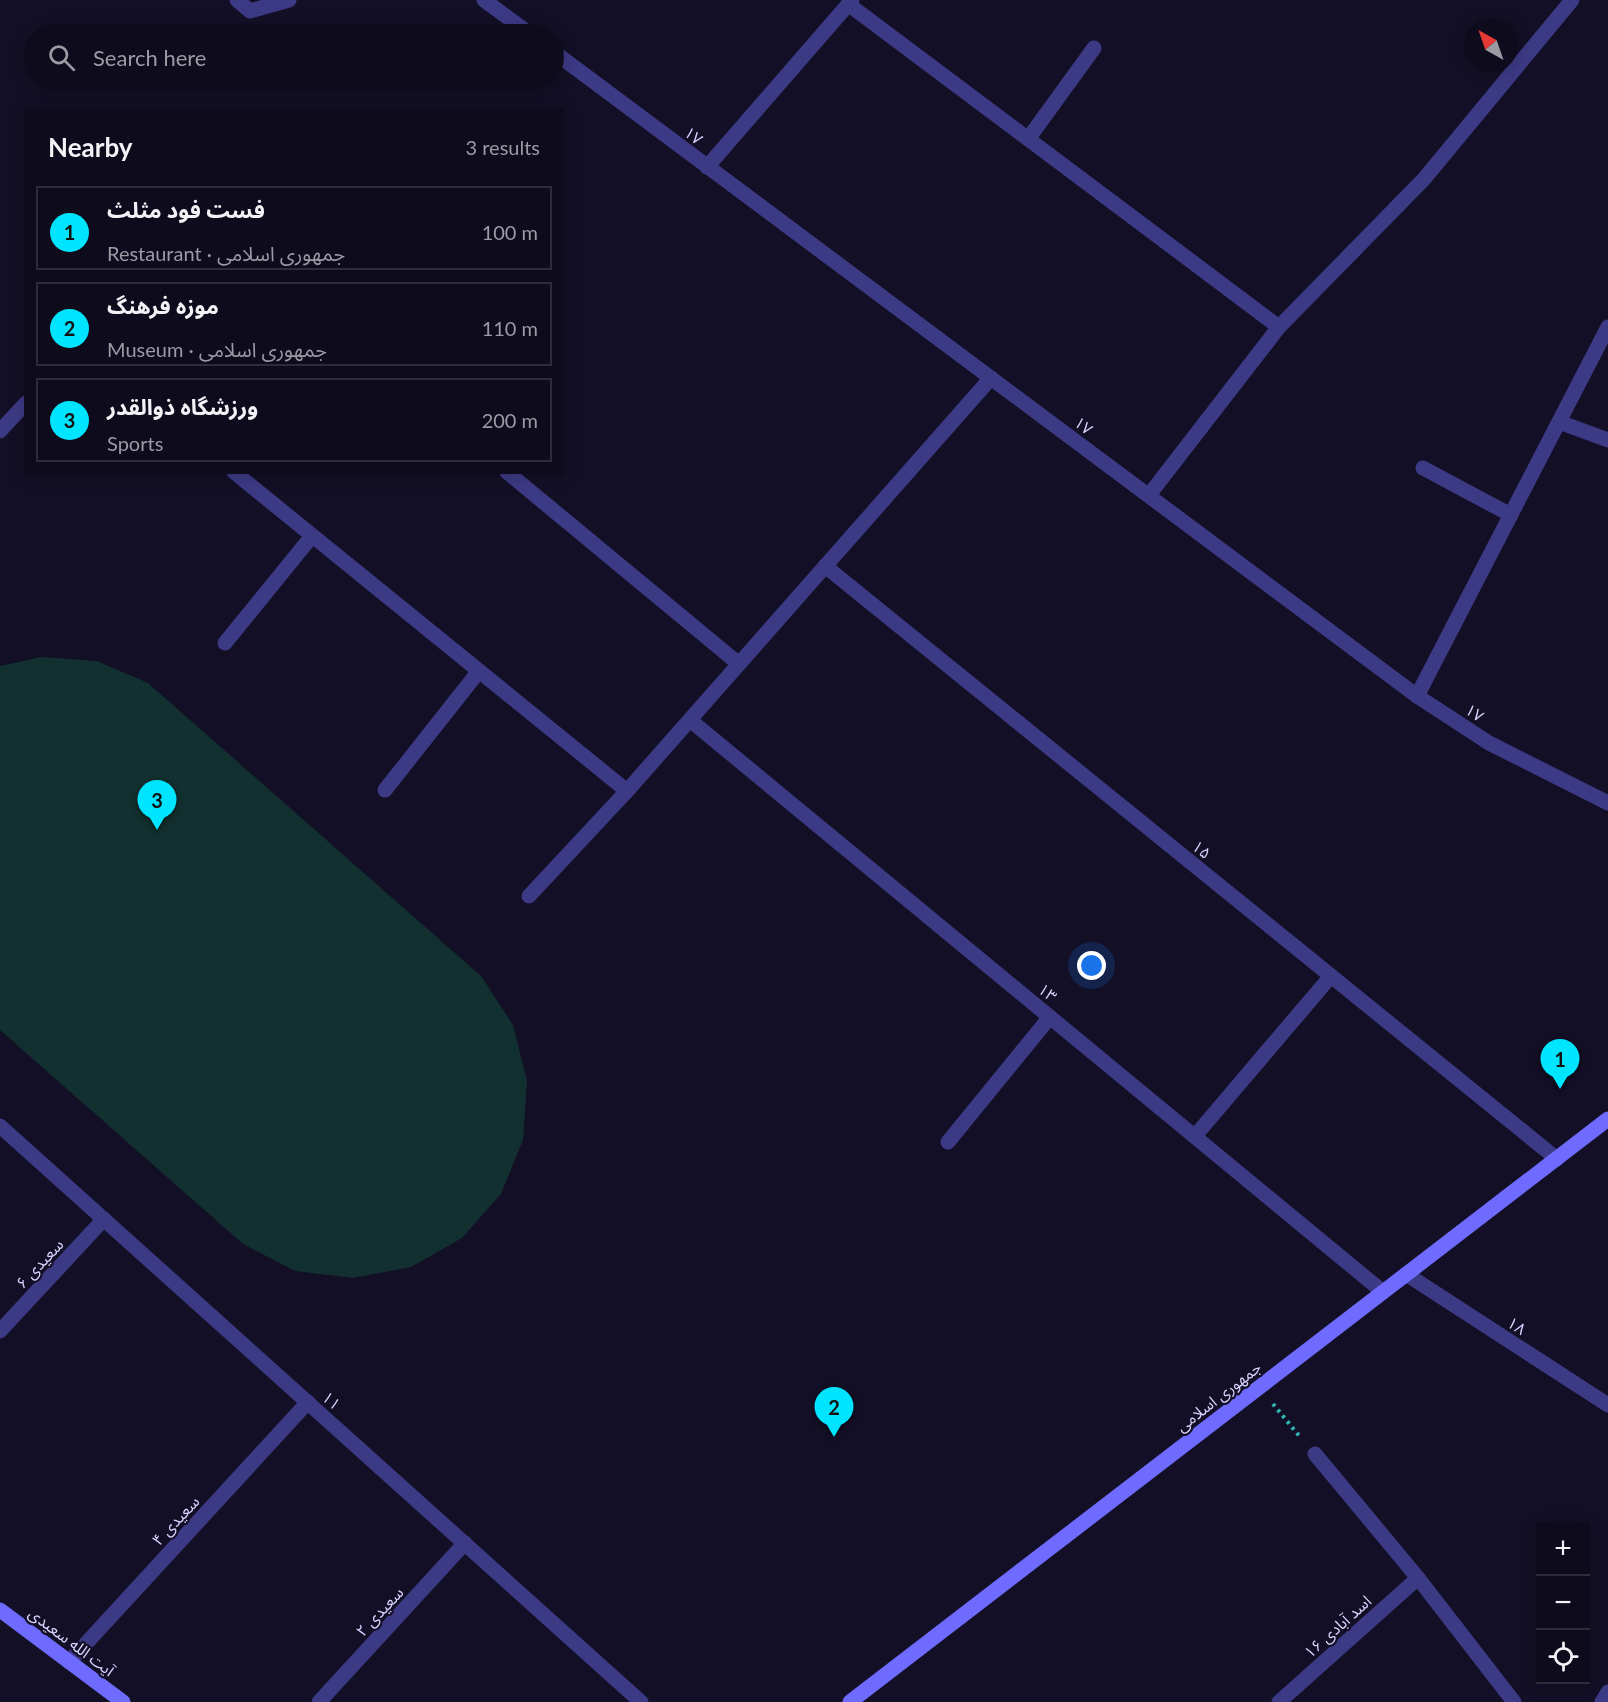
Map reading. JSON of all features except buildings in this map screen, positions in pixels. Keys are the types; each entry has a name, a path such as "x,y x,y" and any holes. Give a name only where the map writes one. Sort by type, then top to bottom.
{"street":[{"path":"237,0 250,11 289,0"},
{"path":"484,0 516,24"},
{"path":"1149,495 1279,327 1424,178 1572,0"},
{"path":"707,167 850,2 1279,327"},
{"path":"1028,139 1095,48"},
{"name":"۱۷","path":"564,60 1417,696 1489,742 1607,801"},
{"path":"1417,696 1608,327"},
{"path":"529,896 627,791 991,378"},
{"path":"0,431 24,405"},
{"path":"1559,422 1608,440"},
{"path":"1423,468 1510,515"},
{"path":"236,474 627,791"},
{"path":"509,474 739,664"},
{"path":"225,643 312,536"},
{"name":"۱۵","path":"825,566 1557,1159"},
{"path":"385,790 479,671"},
{"name":"۱۳","path":"690,720 1383,1292"},
{"path":"1195,1136 1331,976"},
{"path":"948,1142 1050,1017"},
{"name":"جمهوری اسلامی","path":"850,1702 1608,1119"},
{"name":"۱۱","path":"0,1126 641,1702"},
{"name":"سعیدی ۶","path":"0,1331 104,1219"},
{"name":"۱۸","path":"1406,1274 1608,1405"},
{"name":"سعیدی ۴","path":"69,1662 308,1402"},
{"path":"1315,1454 1418,1578 1514,1702"},
{"name":"سعیدی ۲","path":"319,1702 465,1544"},
{"name":"اسد آبادی ۱۶","path":"1279,1702 1418,1578"},
{"name":"آیت الله سعیدی","path":"0,1610 123,1702"},
{"path":"1602,1702 1608,1692"}],"path":[{"path":"1259,1388 1315,1454"}],"green space":[{"path":"41,657 97,661 148,683 481,976 513,1025 527,1081 523,1140 501,1194 462,1238 411,1267 353,1278 295,1271 243,1244 0,1030 0,666"}],"place":[{"name":"ورزشگاه ذوالقدر","path":"157,830"},
{"name":"فست فود مثلث","path":"1560,1089"},
{"name":"موزه فرهنگ","path":"834,1437"}]}
